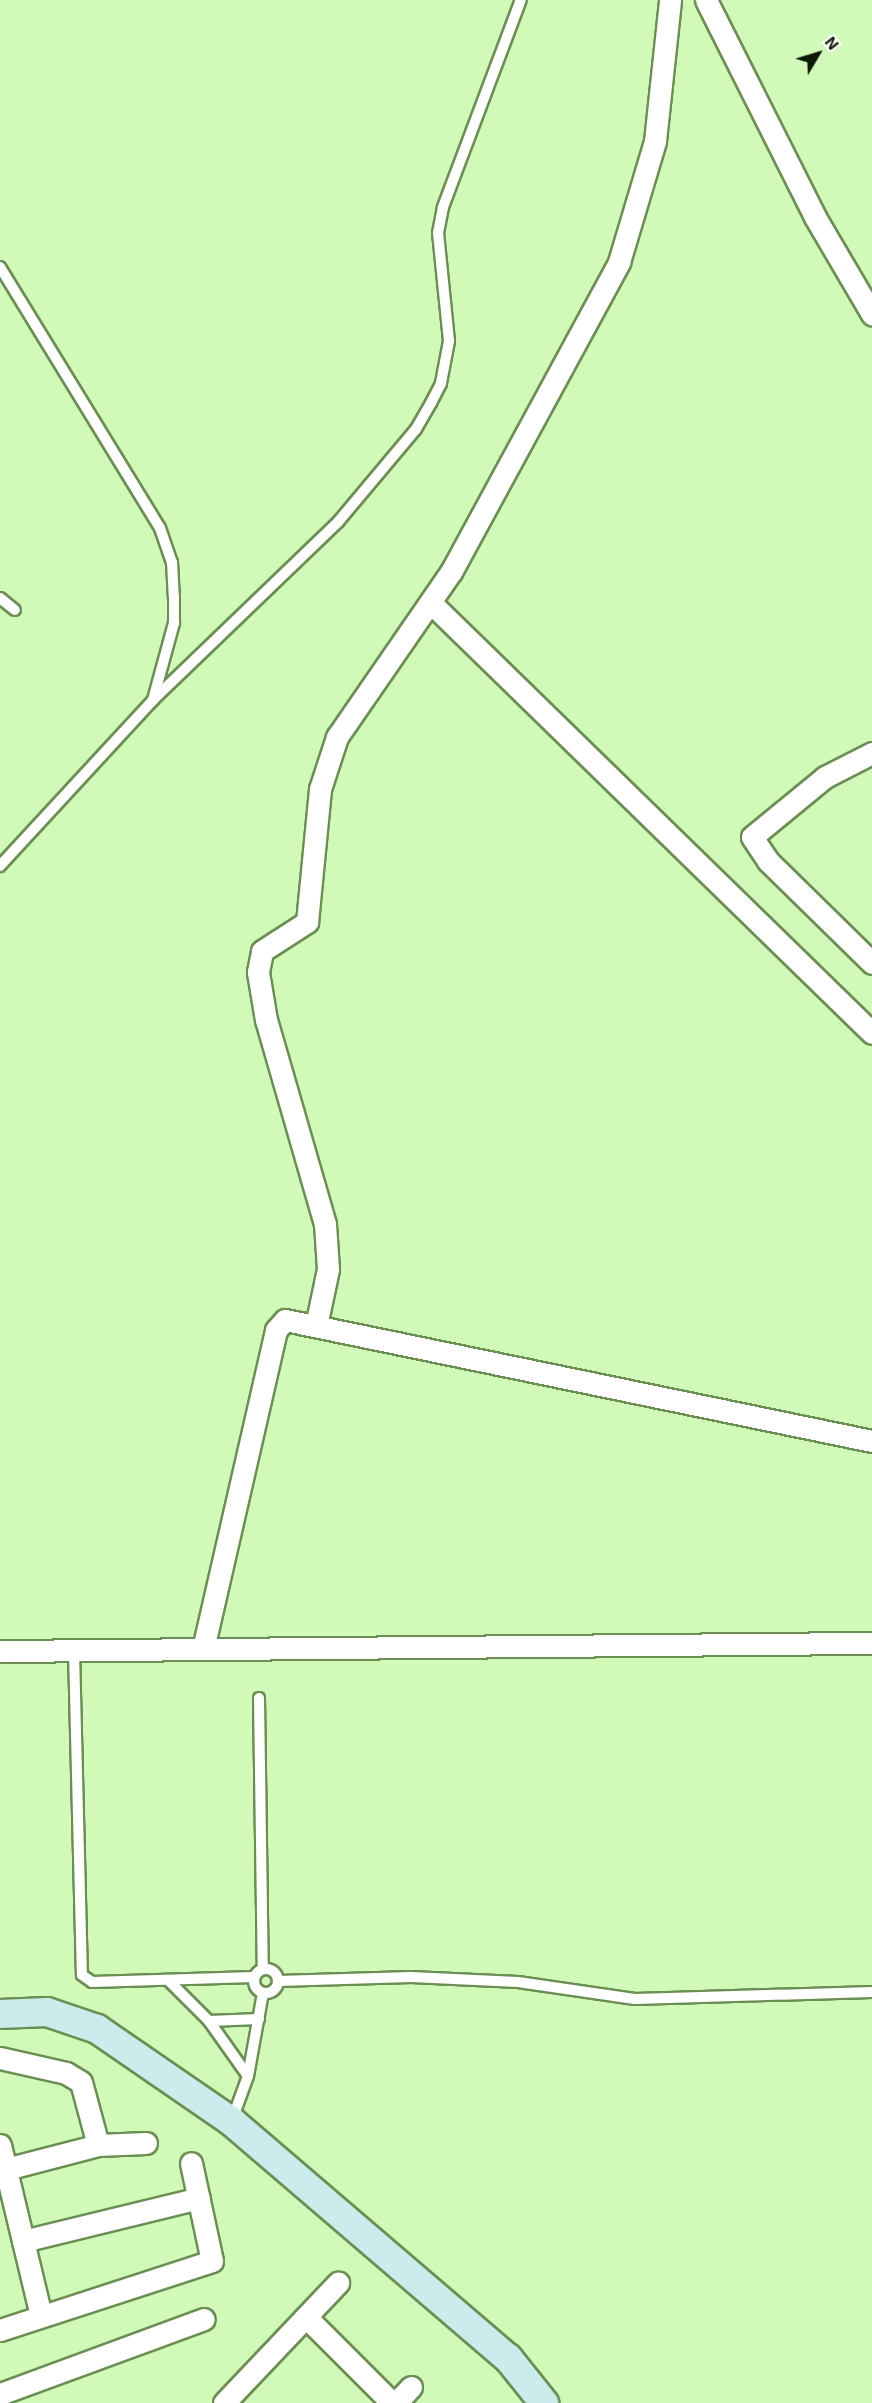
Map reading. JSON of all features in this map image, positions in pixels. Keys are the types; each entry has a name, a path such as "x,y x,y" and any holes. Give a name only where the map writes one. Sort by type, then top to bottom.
{"street":[{"path":"316,1326 327,1269 325,1224 266,1020 258,972 268,943 300,931 307,922 320,789 337,737 431,603 502,482 619,262 655,141 670,0"},
{"path":"706,0 815,217 872,314"},
{"path":"431,603 872,1033"},
{"path":"872,753 825,777 752,837 768,861 872,963"},
{"path":"203,1649 276,1330 285,1320 872,1441"},
{"path":"0,1652 872,1643"},
{"path":"0,2014 47,2012 97,2029 231,2121 507,2358 544,2403"},
{"path":"0,2058 66,2073 81,2082 98,2145"},
{"path":"6,2169 98,2145 146,2143"},
{"path":"0,2145 41,2316"},
{"path":"0,2330 212,2261 191,2163"},
{"path":"23,2241 199,2198"},
{"path":"224,2403 338,2283"},
{"path":"306,2317 394,2403 411,2387"},
{"path":"0,2394 204,2319"}],"lane":[{"path":"0,866 153,700 338,522 416,429 441,383 449,341 438,233 443,207 521,0"},
{"path":"0,267 167,544 174,623 153,700"},
{"path":"0,598 15,610"},
{"path":"74,1651 82,1975 92,1982 254,1977 263,1968 259,1698"},
{"path":"263,1968 275,1972 278,1981 275,1990 263,1993"},
{"path":"231,2121 248,2076 260,2019 263,1993 254,1977"},
{"path":"278,1981 411,1977 518,1982 625,1999 872,1992"},
{"path":"168,1980 209,2021 248,2076"},
{"path":"209,2021 260,2019"}]}
